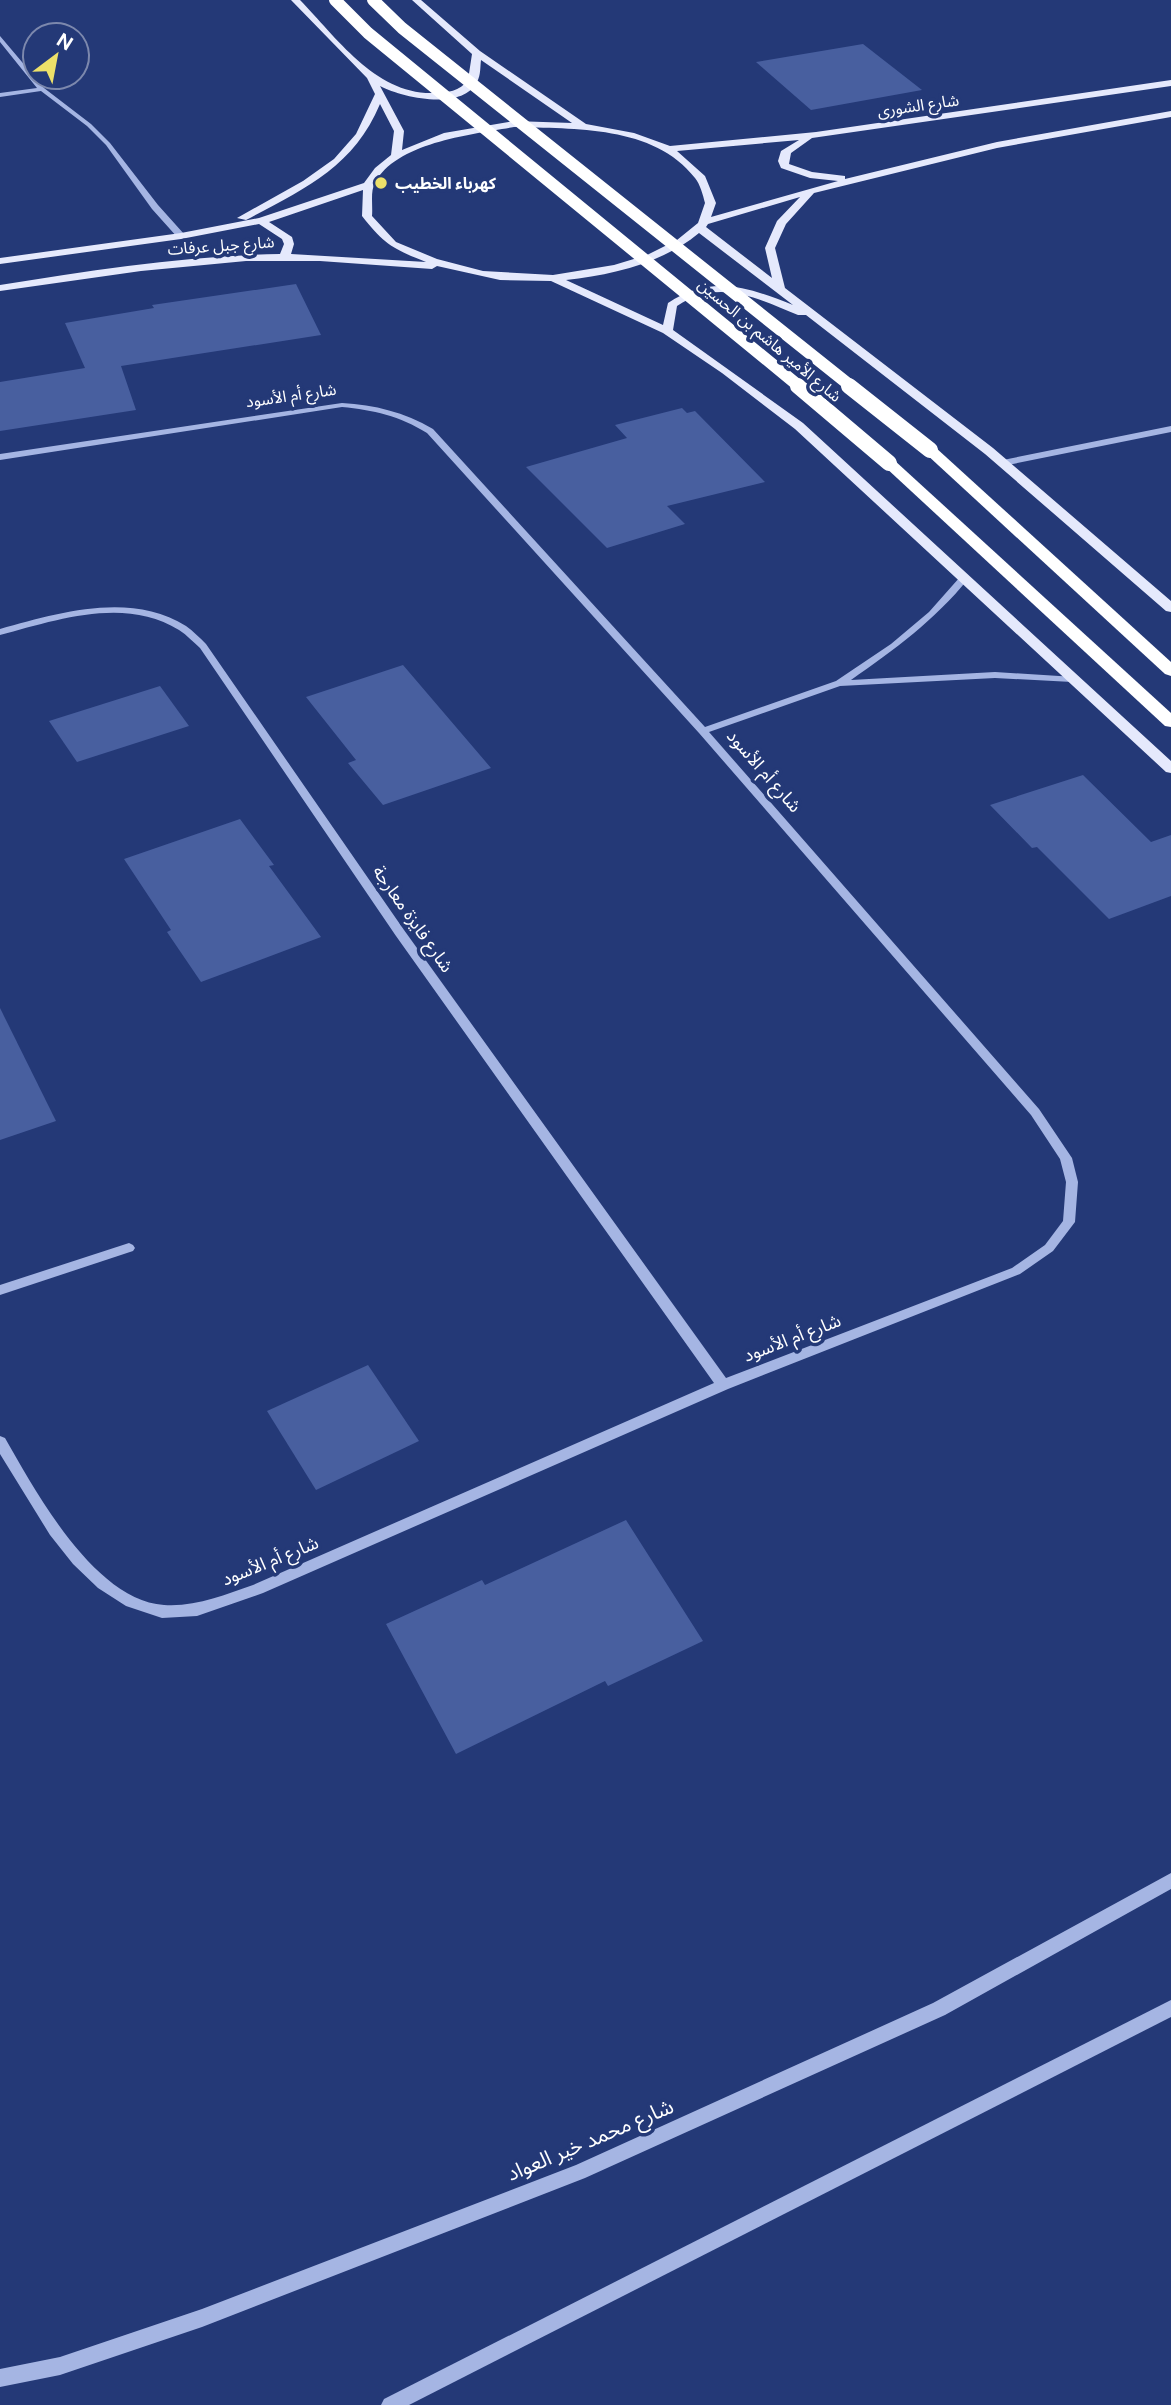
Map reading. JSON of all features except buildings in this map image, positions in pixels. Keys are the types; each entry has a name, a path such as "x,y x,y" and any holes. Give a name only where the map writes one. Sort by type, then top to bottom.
{"highway":[{"name":"شارع الأمير هاشم بن الحسين","path":"335,0 368,33 750,345 889,463 1171,722"},
{"name":"شارع الأمير هاشم بن الحسين","path":"373,0 402,29 930,450 1171,671"}],"main road":[{"path":"295,0 371,77 402,92 436,96 467,88 473,81 478,53"},
{"path":"416,0 478,53 583,126"},
{"path":"371,77 399,131 396,156"},
{"name":"شارع الشورى","path":"669,149 816,135 1171,83"},
{"path":"230,225 287,194 336,161 360,136 379,96"},
{"path":"702,225 711,202 707,183 693,165 669,149 630,135 583,126 514,124 448,135 396,156 379,170 368,185 367,216 394,245 444,267 497,276 553,278 600,273 643,262 677,247 702,225 813,190 997,145 1171,114"},
{"path":"816,135 786,151 783,161 785,166 824,177 866,176"},
{"name":"شارع جبل عرفات","path":"0,261 181,236 261,221 368,185"},
{"path":"780,288 770,248 781,223 813,190"},
{"path":"261,221 287,237 289,244 285,256"},
{"path":"702,225 1003,463 1171,608"},
{"name":"شارع جبل عرفات","path":"0,288 132,268 285,256 444,267"},
{"path":"553,278 667,331 799,426 1171,769"},
{"path":"667,331 671,305 692,292 713,288 739,290 757,295 818,319"}],"street":[{"path":"0,38 21,64"},
{"path":"0,95 28,91"},
{"path":"45,91 89,125 108,144 155,207 181,236"},
{"name":"شارع أم الأسود","path":"0,457 342,405 396,412 430,431 703,731 1035,1112 1066,1158 1072,1182 1069,1222 1049,1248 1016,1271 723,1385 258,1589 197,1611 162,1610 130,1603 103,1587 46,1520 0,1442"},
{"path":"1003,463 1171,429"},
{"name":"شارع أم الأسود","path":"703,731 839,683 894,646 932,614 963,579"},
{"name":"شارع فايزة معارجة","path":"0,632 37,622 125,610 181,627 202,646 400,933 723,1385"},
{"name":"شارع أم الأسود","path":"839,683 995,675 1072,679"},
{"path":"0,1290 129,1248"},
{"name":"شارع محمد خير العواد","path":"0,2378 60,2366 202,2318 579,2172 939,2009 1171,1881"},
{"path":"390,2405 1171,2008"}],"place":[{"name":"كهرباء الخطيب","path":"381,183"}]}
